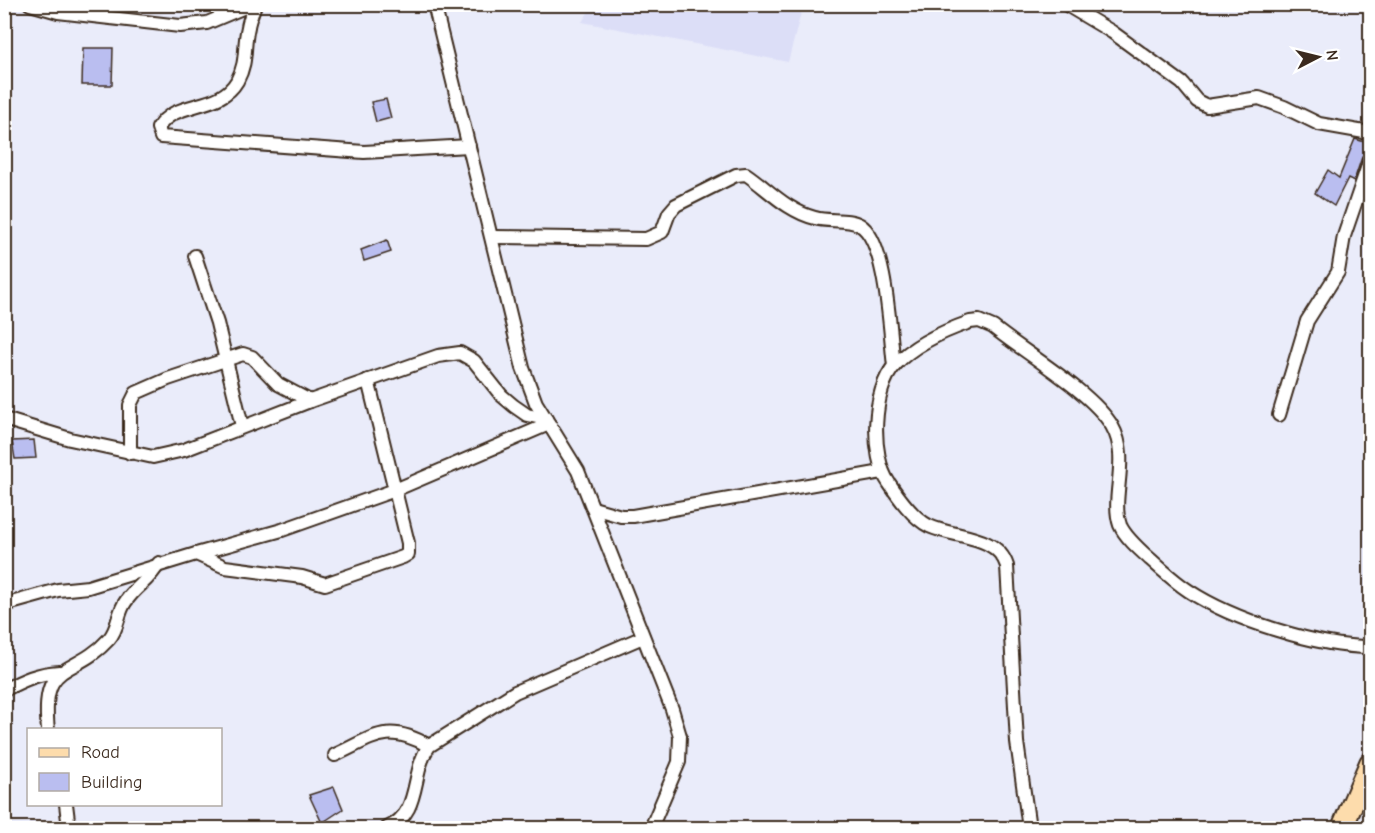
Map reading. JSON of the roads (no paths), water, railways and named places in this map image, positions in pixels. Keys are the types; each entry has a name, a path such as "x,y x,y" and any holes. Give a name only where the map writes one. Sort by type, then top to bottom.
{"main road":[{"path":"1342,828 1371,763"}],"street":[{"path":"30,4 58,12 180,27 207,23 253,4"},
{"path":"253,4 247,29 245,61 237,81 219,100 166,118 158,128 160,137 364,152 469,146"},
{"path":"434,4 523,368 536,403 573,460 672,709 681,749 669,789 661,800 651,828"},
{"path":"1065,4 1112,32 1182,83 1197,101 1207,106 1259,98 1318,124 1371,133"},
{"path":"1279,415 1306,321 1338,272 1344,236 1371,160"},
{"path":"492,237 646,239 662,232 669,213 676,205 736,175 746,174 787,206 802,214 814,218 860,224 867,232 875,244 882,269 894,366"},
{"path":"195,256 217,323 242,426"},
{"path":"1029,828 1017,742 1007,566 1004,555 994,547 929,526 907,507 882,472 875,437 883,388 894,366 915,348 961,325 979,321 993,327 1073,386 1113,427 1122,475 1117,506 1121,528 1166,572 1189,591 1245,617 1313,640 1371,647"},
{"path":"130,453 130,405 136,393 168,379 247,354 278,384 310,401"},
{"path":"4,419 153,458 169,455 242,426 438,356 467,355 483,370 501,395 527,415 548,421"},
{"path":"196,554 225,567 332,584 408,554 408,543 368,380"},
{"path":"4,605 58,590 88,587 159,564 282,530 395,490 548,421"},
{"path":"593,508 621,516 633,516 882,472"},
{"path":"48,728 46,698 48,689 59,672 111,638 124,603 151,578 159,564"},
{"path":"387,828 397,824 406,816 416,791 423,754 429,746 515,692 643,637"},
{"path":"4,690 42,673 59,672"},
{"path":"335,755 391,731 402,732 429,746"},
{"path":"66,806 69,828"}]}
